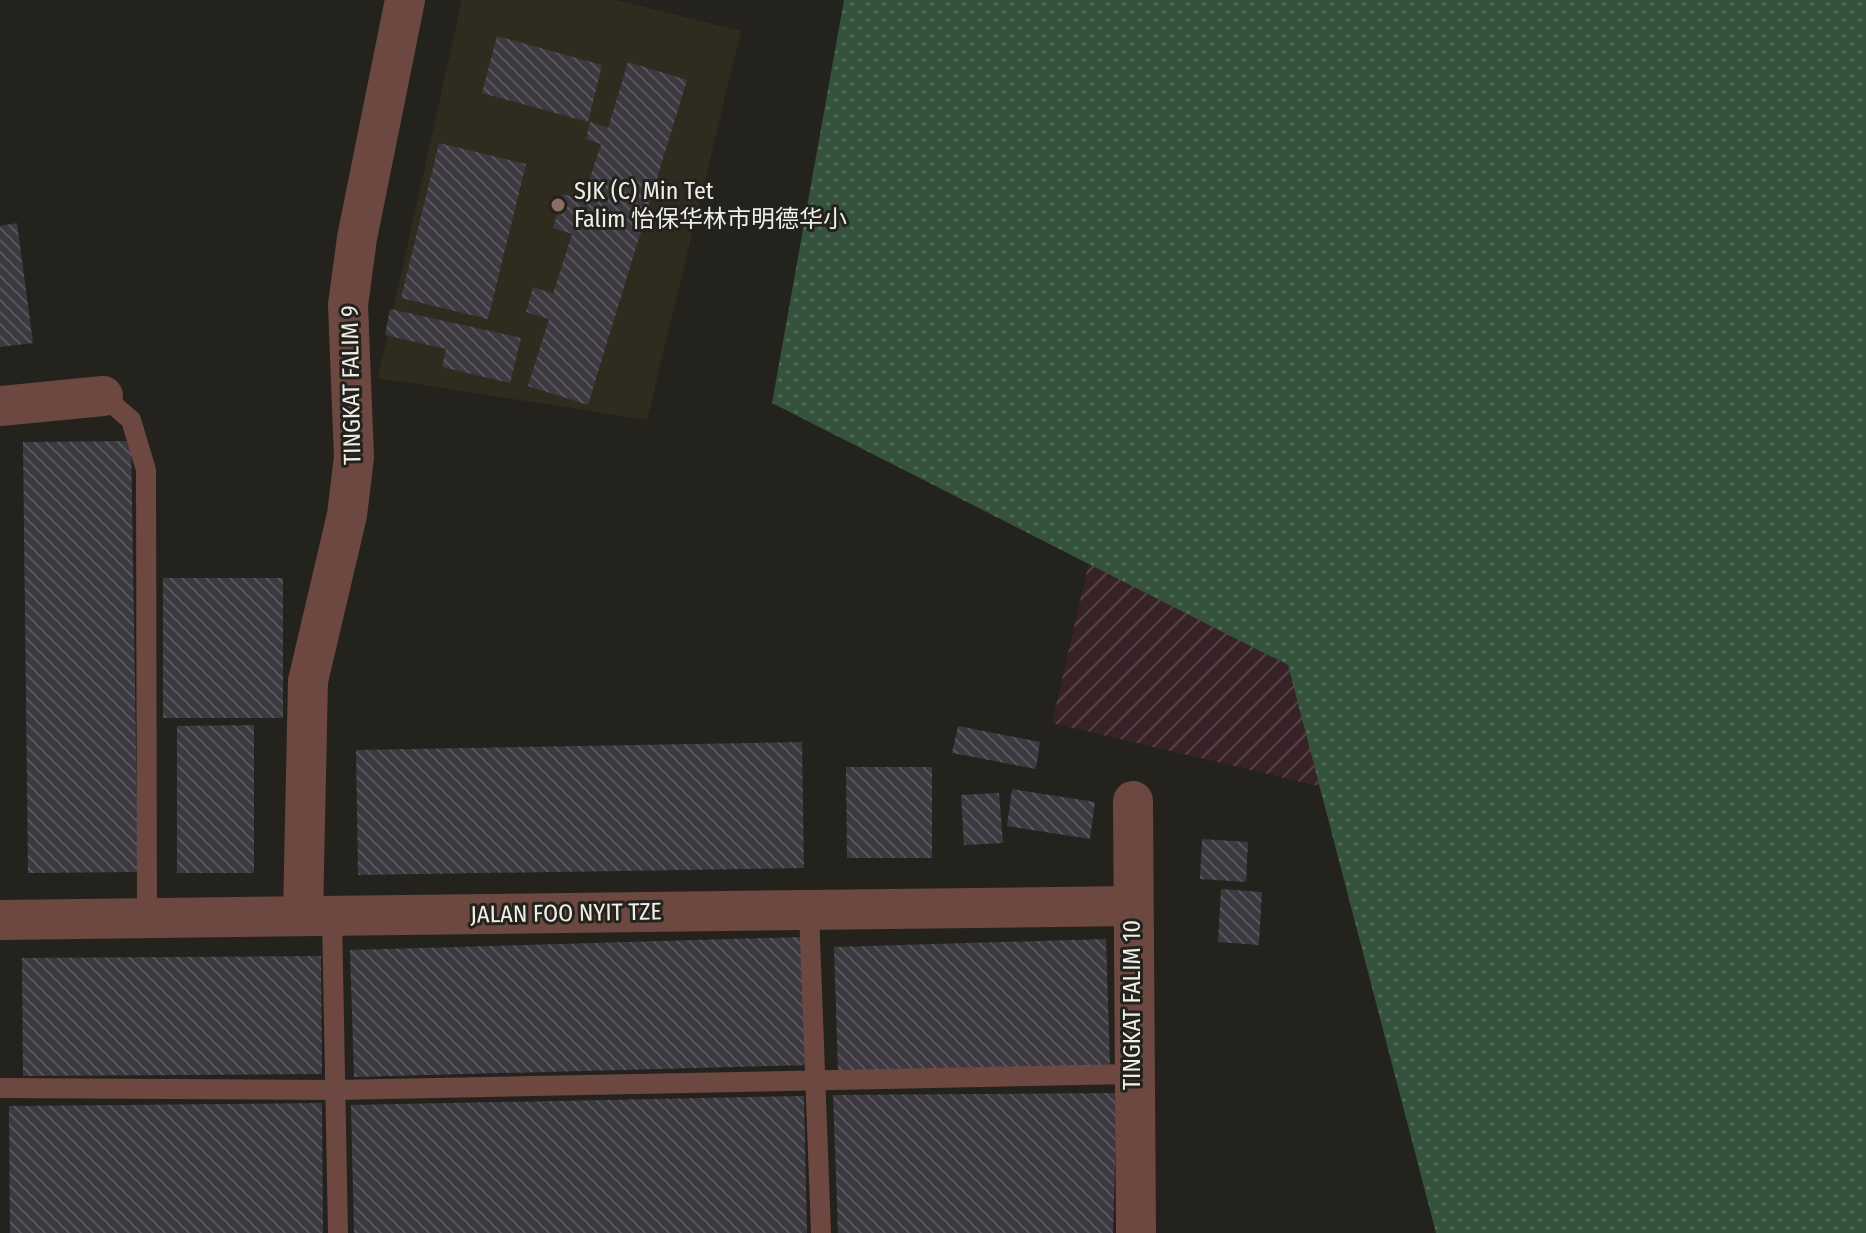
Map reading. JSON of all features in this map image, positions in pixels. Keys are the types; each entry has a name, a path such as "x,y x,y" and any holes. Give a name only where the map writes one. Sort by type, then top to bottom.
{"street":[{"name":"TINGKAT FALIM 9","path":"318,915 308,681 347,515 354,457 348,305 357,238 405,0"},
{"path":"0,406 103,396"},
{"name":"TINGKAT FALIM 10","path":"1133,801 1133,1225"},
{"name":"JALAN FOO NYIT TZE","path":"0,920 1132,906"}],"lane":[{"path":"103,396 131,420 146,470 147,918"},
{"path":"809,911 821,1233"},
{"path":"318,915 335,1090 338,1233"},
{"path":"0,1088 335,1090 816,1083 1133,1074"}],"shaded area":[{"name":"SJK (C) Min Tet Falim 怡保华林市明德华小","path":"462,0 616,0 741,31 647,420 378,378"},
{"path":"1094,540 1586,849 1052,723"}],"green space":[{"path":"844,0 1866,0 1866,1233 1436,1233 1288,665 772,403"}],"building":[{"path":"497,36 602,65 588,122 482,93"},
{"path":"628,62 687,80 588,405 528,386 549,319 526,312 533,287 553,294 572,234 553,228 563,194 583,200 601,144 586,139 590,122 608,128"},
{"path":"439,143 526,164 488,319 401,298"},
{"path":"17,223 33,343 0,347 0,226"},
{"path":"390,309 521,338 510,383 442,367 446,349 385,335"},
{"path":"131,441 138,872 28,873 23,442"},
{"path":"163,578 283,578 283,718 163,718"},
{"path":"254,725 254,873 177,873 177,726"},
{"path":"958,726 1040,742 1036,769 952,753"},
{"path":"802,742 804,868 358,875 356,750"},
{"path":"846,767 932,767 932,858 847,858"},
{"path":"1012,789 1095,802 1090,839 1007,826"},
{"path":"999,793 1003,843 964,845 961,795"},
{"path":"1202,839 1248,842 1246,882 1200,879"},
{"path":"1221,889 1262,892 1259,945 1218,942"},
{"path":"803,937 807,1065 354,1077 350,950"},
{"path":"1106,939 1110,1066 838,1074 834,947"},
{"path":"321,956 322,1074 23,1076 22,958"},
{"path":"1117,1093 1113,1233 838,1233 833,1095"},
{"path":"804,1096 807,1233 354,1233 351,1105"},
{"path":"322,1103 323,1233 10,1233 9,1106"}],"place":[{"name":"SJK (C) Min Tet Falim 怡保华林市明德华小","path":"558,205"}]}
